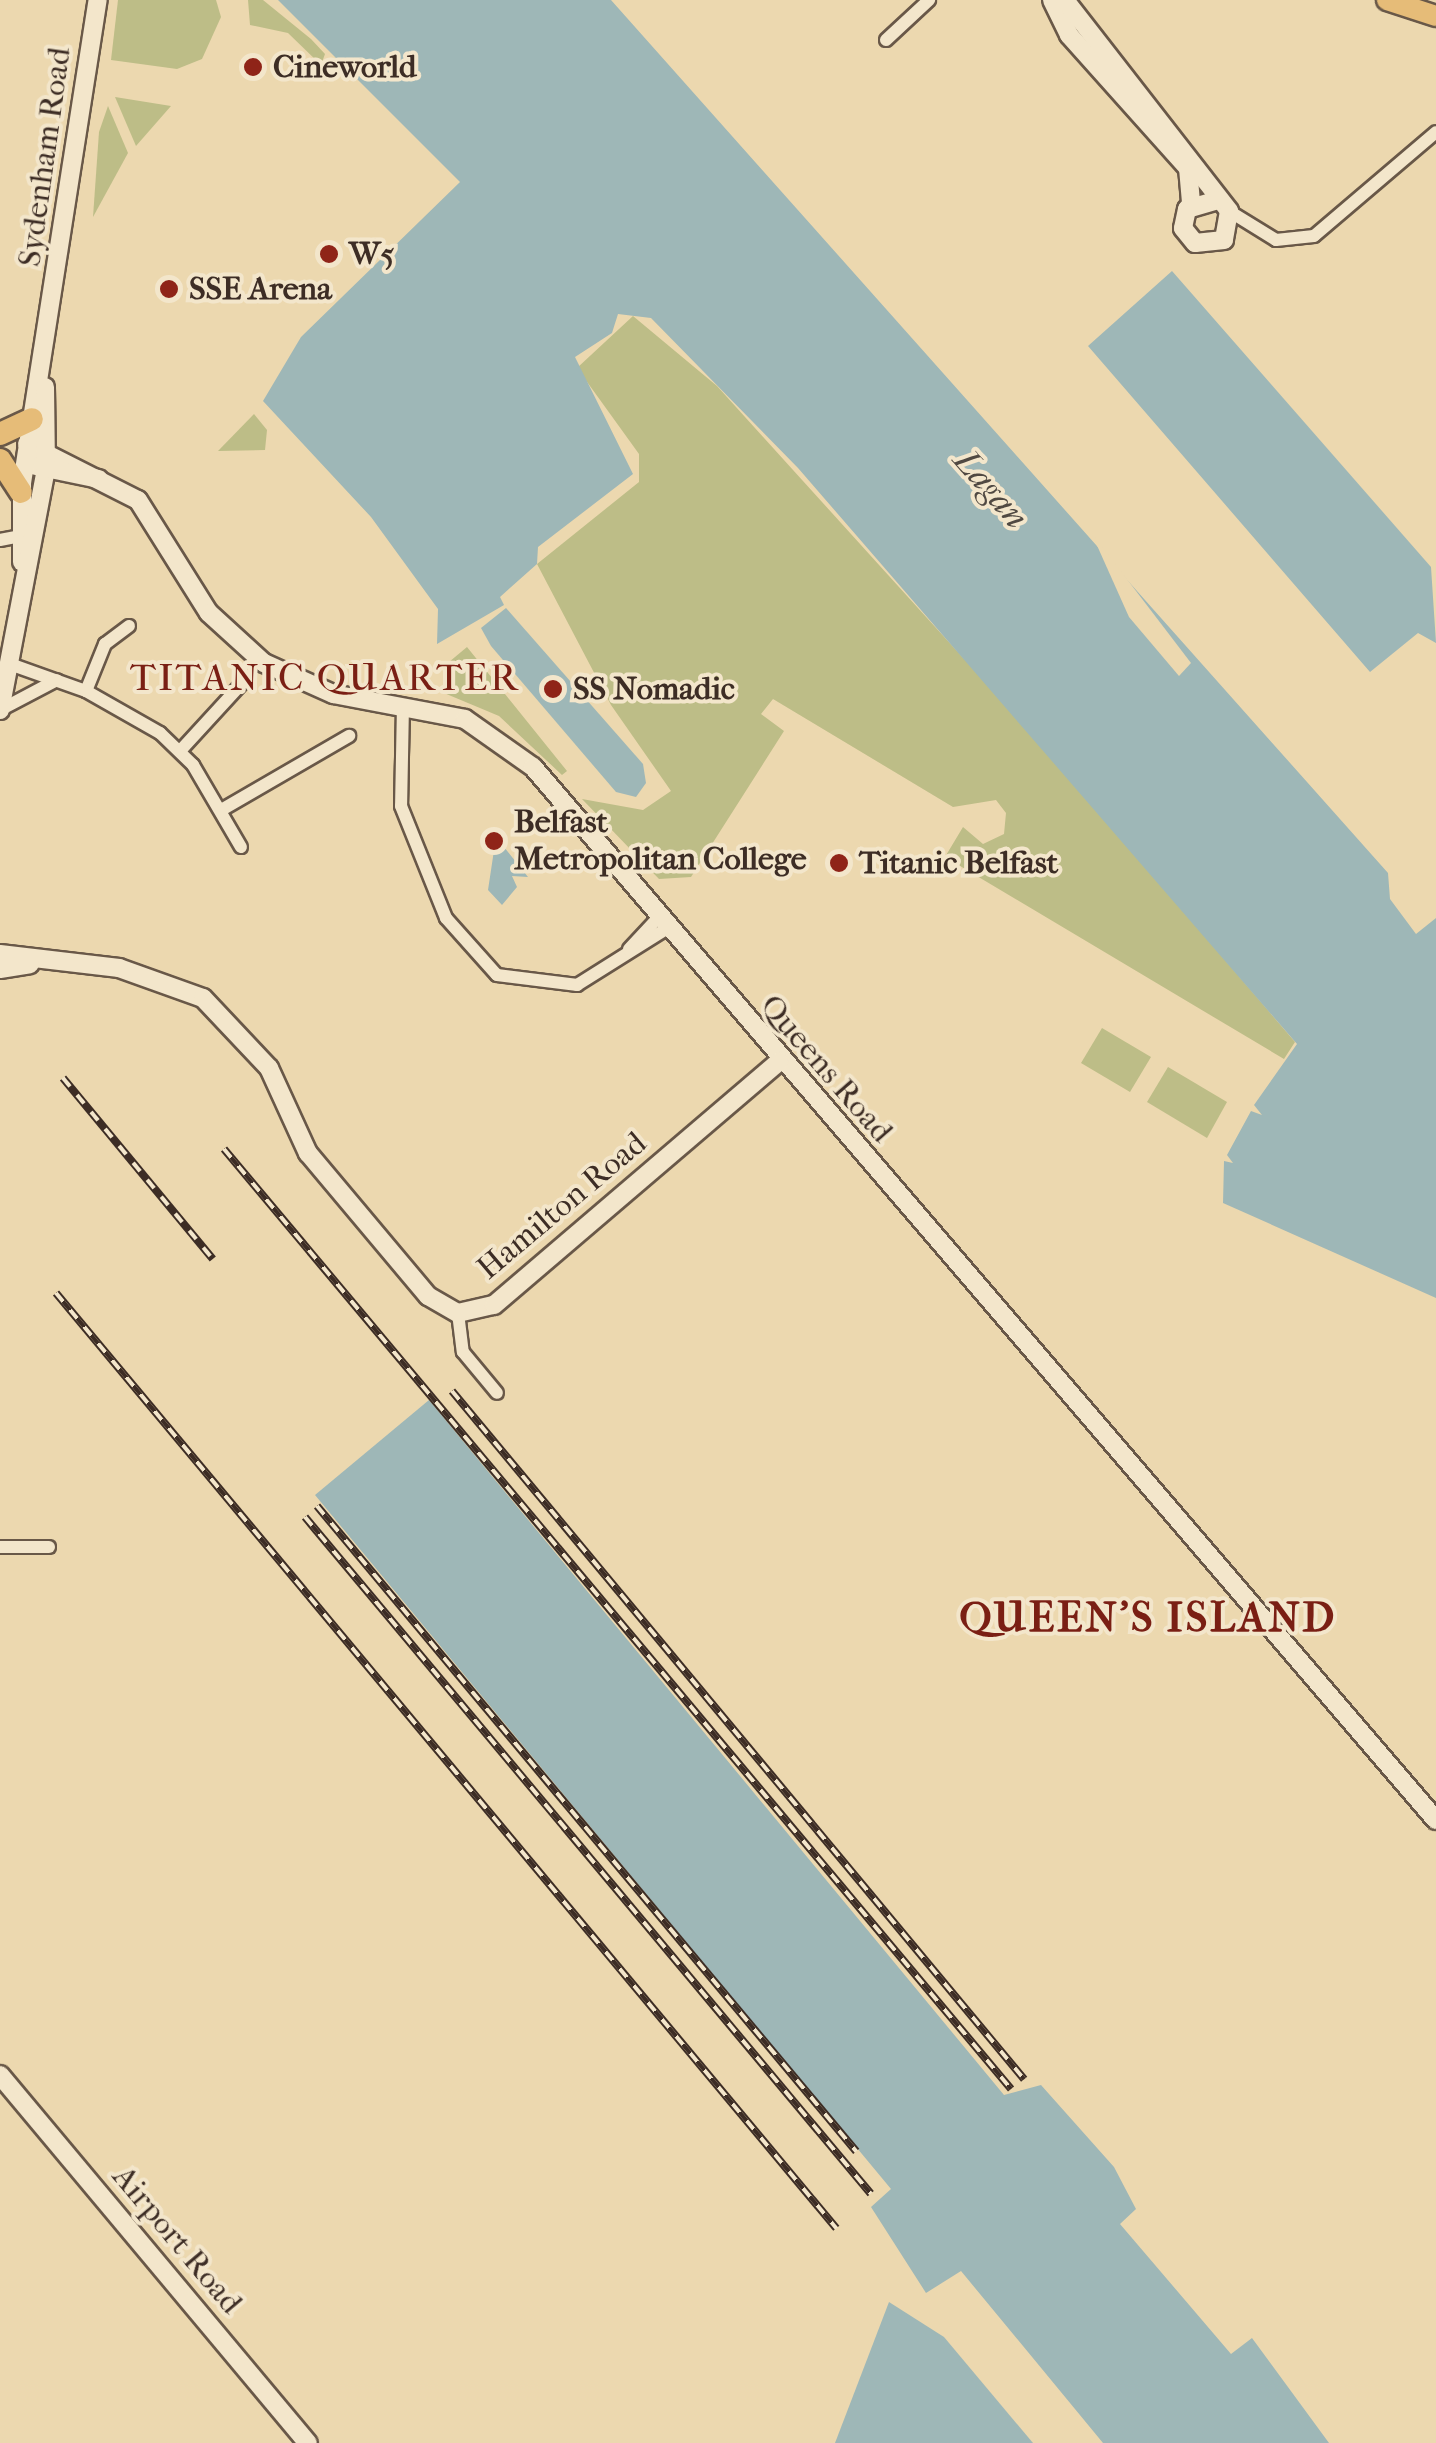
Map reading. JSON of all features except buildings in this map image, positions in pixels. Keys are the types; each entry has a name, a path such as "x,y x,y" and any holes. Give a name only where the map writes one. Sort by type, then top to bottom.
{"highway":[{"path":"36,456 0,435 39,411"},
{"path":"0,458 36,456"},
{"path":"0,458 31,496"}],"main road":[{"path":"1388,0 1433,16"}],"street":[{"name":"Sydenham Road","path":"0,710 98,0"},
{"path":"886,40 929,0"},
{"path":"1052,0 1069,35 1188,168 1191,204 1182,221 1190,239 1208,247 1228,236 1294,240 1328,228 1436,132"},
{"path":"1064,0 1223,206 1259,235"},
{"path":"1191,204 1223,206"},
{"path":"1223,206 1228,236"},
{"path":"0,540 23,541 36,456"},
{"name":"Queens Road","path":"36,456 78,477 99,479"},
{"name":"Queens Road","path":"36,456 99,479 144,506 209,613 264,663 333,694 468,721 514,750 1436,1820"},
{"path":"31,496 78,477"},
{"path":"86,691 105,644 129,626"},
{"path":"7,662 86,691 180,751 223,809 240,847"},
{"path":"0,710 58,680"},
{"path":"180,751 245,680"},
{"path":"403,705 397,790 446,918 507,979 578,985 599,974 662,924"},
{"path":"223,809 350,736"},
{"name":"Hamilton Road","path":"0,954 36,963 119,968 204,998 269,1068 308,1154 428,1296 458,1314 494,1305 779,1062"},
{"name":"Hamilton Road","path":"0,969 36,963"},
{"path":"458,1314 463,1352 497,1393"},
{"path":"0,1547 49,1547"},
{"name":"Airport Road","path":"0,2074 308,2443"}],"green space":[{"path":"118,0 216,0 221,17 202,59 177,69 111,60"},
{"path":"248,0 263,0 311,39 325,54 321,65 288,33 250,25"},
{"path":"115,97 171,106 136,146"},
{"path":"108,106 128,153 93,217 99,132"},
{"path":"633,316 717,386 1023,724 1295,1042 1284,1059 945,857 963,827 983,844 1004,834 1006,813 996,800 953,807 773,699 761,714 784,731 691,877 659,879 582,799 643,810 671,791 611,705 537,564 639,482 639,454 577,368"},
{"path":"254,414 267,430 265,450 218,451"},
{"path":"467,647 567,771 562,775 499,716 444,693 449,662"},
{"path":"1102,1028 1151,1057 1130,1092 1081,1063"},
{"path":"1168,1067 1227,1102 1207,1138 1147,1102"}],"water":[{"name":"Lagan","path":"278,0 611,0 1388,873 1390,899 1416,934 1436,918 1436,1298 1223,1203 1224,1161 1233,1163 1227,1155 1251,1111 1262,1115 1254,1105 1297,1044 798,468 651,318 618,314 612,333 575,357 633,474 538,547 537,564 500,597 504,605 437,644 438,609 371,517 263,401 301,337 460,182"},
{"path":"1172,271 1431,567 1436,643 1418,633 1370,672 1088,346"},
{"path":"506,608 643,764 646,783 636,797 616,792 491,646 481,628"},
{"path":"496,837 528,877 512,876 517,887 502,905 488,890"},
{"path":"429,1400 1004,2095 1041,2085 1114,2167 1136,2209 1120,2224 1231,2354 1252,2338 1329,2443 1103,2443 961,2271 926,2293 871,2207 891,2189 315,1495"},
{"path":"889,2302 944,2337 1033,2443 835,2443"}],"pier":[{"path":"1091,532 1191,663 1179,676 1129,617"}],"railway":[{"path":"63,1078 213,1259"},
{"path":"224,1149 1011,2089"},
{"path":"56,1293 836,2228"},
{"path":"452,1391 1024,2079"},
{"path":"317,1506 856,2151"},
{"path":"305,1517 871,2194"}],"place":[{"name":"Cineworld","path":"253,67"},
{"name":"W5","path":"329,254"},
{"name":"SSE Arena","path":"169,289"},
{"name":"SS Nomadic","path":"553,689"},
{"name":"Belfast Metropolitan College","path":"494,841"},
{"name":"Titanic Belfast","path":"839,863"}],"district":[{"name":"TITANIC QUARTER","path":"325,678"},
{"name":"QUEEN'S ISLAND","path":"1148,1618"}]}
